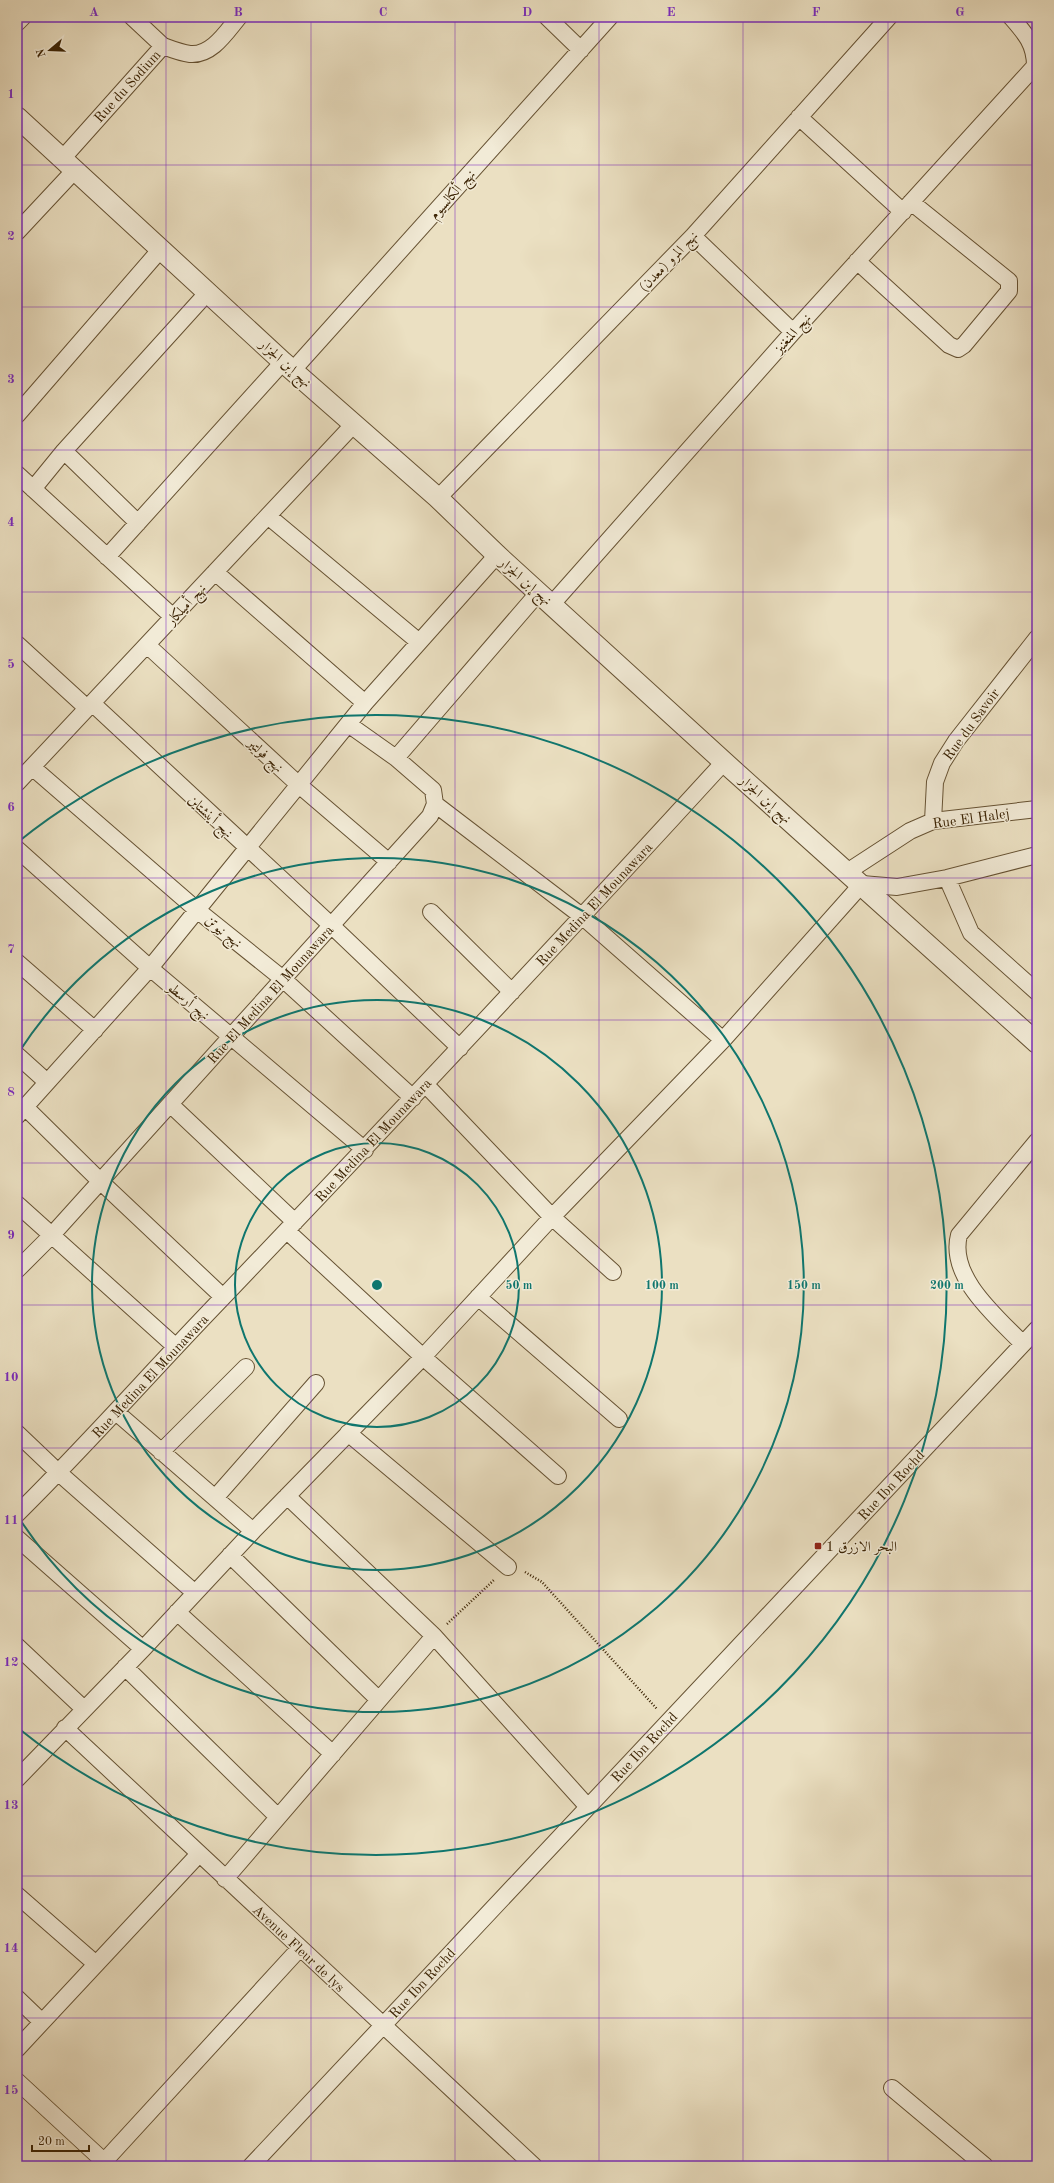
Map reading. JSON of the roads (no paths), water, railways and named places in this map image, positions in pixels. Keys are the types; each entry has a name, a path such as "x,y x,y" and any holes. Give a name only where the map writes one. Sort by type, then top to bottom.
{"street":[{"path":"17,23 23,17"},
{"path":"132,17 163,46"},
{"name":"Rue du Sodium","path":"17,232 68,165 163,46 190,54 202,53 214,45 239,17"},
{"path":"548,17 581,50"},
{"name":"نهج ألكالسيوم","path":"107,557 288,366 610,17"},
{"name":"نهج المرو (معدن)","path":"438,498 693,236 889,17"},
{"name":"نهج المنغنيز","path":"396,758 794,332 1035,66 1035,53 1030,38 1011,17"},
{"name":"نهج إبن الجزار","path":"17,117 160,250 288,366 438,498 497,555 546,598 724,762 1037,1043"},
{"path":"799,117 907,207 1009,281 1009,291 964,345 958,349 949,345 857,261"},
{"path":"693,236 794,332"},
{"path":"17,415 160,250"},
{"path":"33,489 64,450 208,292"},
{"name":"نهج أميلكار","path":"17,783 354,424"},
{"path":"64,450 138,523"},
{"path":"17,474 173,617"},
{"path":"268,516 419,642"},
{"path":"223,1297 100,1181 21,1112 150,968 247,850 365,702 497,555"},
{"path":"215,572 365,702"},
{"name":"Rue du Savoir","path":"933,822 935,782 942,763 956,741 1037,638"},
{"name":"نهج فولتير","path":"146,645 298,785 389,862"},
{"name":"نهج أينشتاين","path":"20,652 90,706 332,926 460,1048"},
{"path":"348,724 396,758 433,790 435,804 583,917 723,1040"},
{"name":"Rue Medina El Mounawara","path":"17,1514 59,1473 176,1346 426,1085 583,917 724,762"},
{"name":"نهج نيوتن","path":"32,767 198,910 283,979 413,1098"},
{"name":"Rue El Medina El Mounawara","path":"17,1270 50,1236 332,926 430,816 435,804"},
{"name":"Rue El Halej","path":"20,1769 65,1728 143,1649 230,1555 422,1357 552,1217 723,1040 854,878 910,831 933,822 1037,810"},
{"name":"نهج أرسطو","path":"17,849 150,968 232,1036 364,1150"},
{"path":"854,878 897,887 947,878 1037,855"},
{"path":"947,878 971,933 1037,992"},
{"path":"431,912 512,992"},
{"path":"17,962 95,1030"},
{"path":"17,1055 47,1082"},
{"path":"426,1085 552,1217 613,1272"},
{"path":"170,1104 422,1357 558,1476"},
{"path":"1023,1344 974,1291 960,1267 956,1246 959,1236 1037,1141"},
{"path":"17,1204 50,1236 176,1346"},
{"path":"478,1297 619,1419"},
{"name":"Rue Ibn Rochd","path":"252,2166 1037,1329"},
{"path":"161,1452 246,1367"},
{"path":"214,1498 316,1383"},
{"path":"116,1412 253,1531"},
{"path":"17,1433 59,1473 195,1593"},
{"path":"348,1433 508,1567"},
{"path":"287,1496 434,1636 588,1807"},
{"path":"17,1538 143,1649"},
{"path":"230,1555 379,1700"},
{"path":"177,1612 332,1754"},
{"path":"225,1878 434,1636"},
{"path":"17,1646 84,1709"},
{"path":"125,1667 278,1817"},
{"name":"Avenue Fleur de lys","path":"65,1728 382,2026 534,2166"},
{"path":"17,2049 199,1854"},
{"path":"17,1895 96,1964"},
{"path":"17,2081 104,2165 300,1948"},
{"path":"17,1998 42,2022"},
{"path":"892,2088 985,2166"}],"place":[{"name":"1 البحر الازرق","path":"818,1546"}]}
